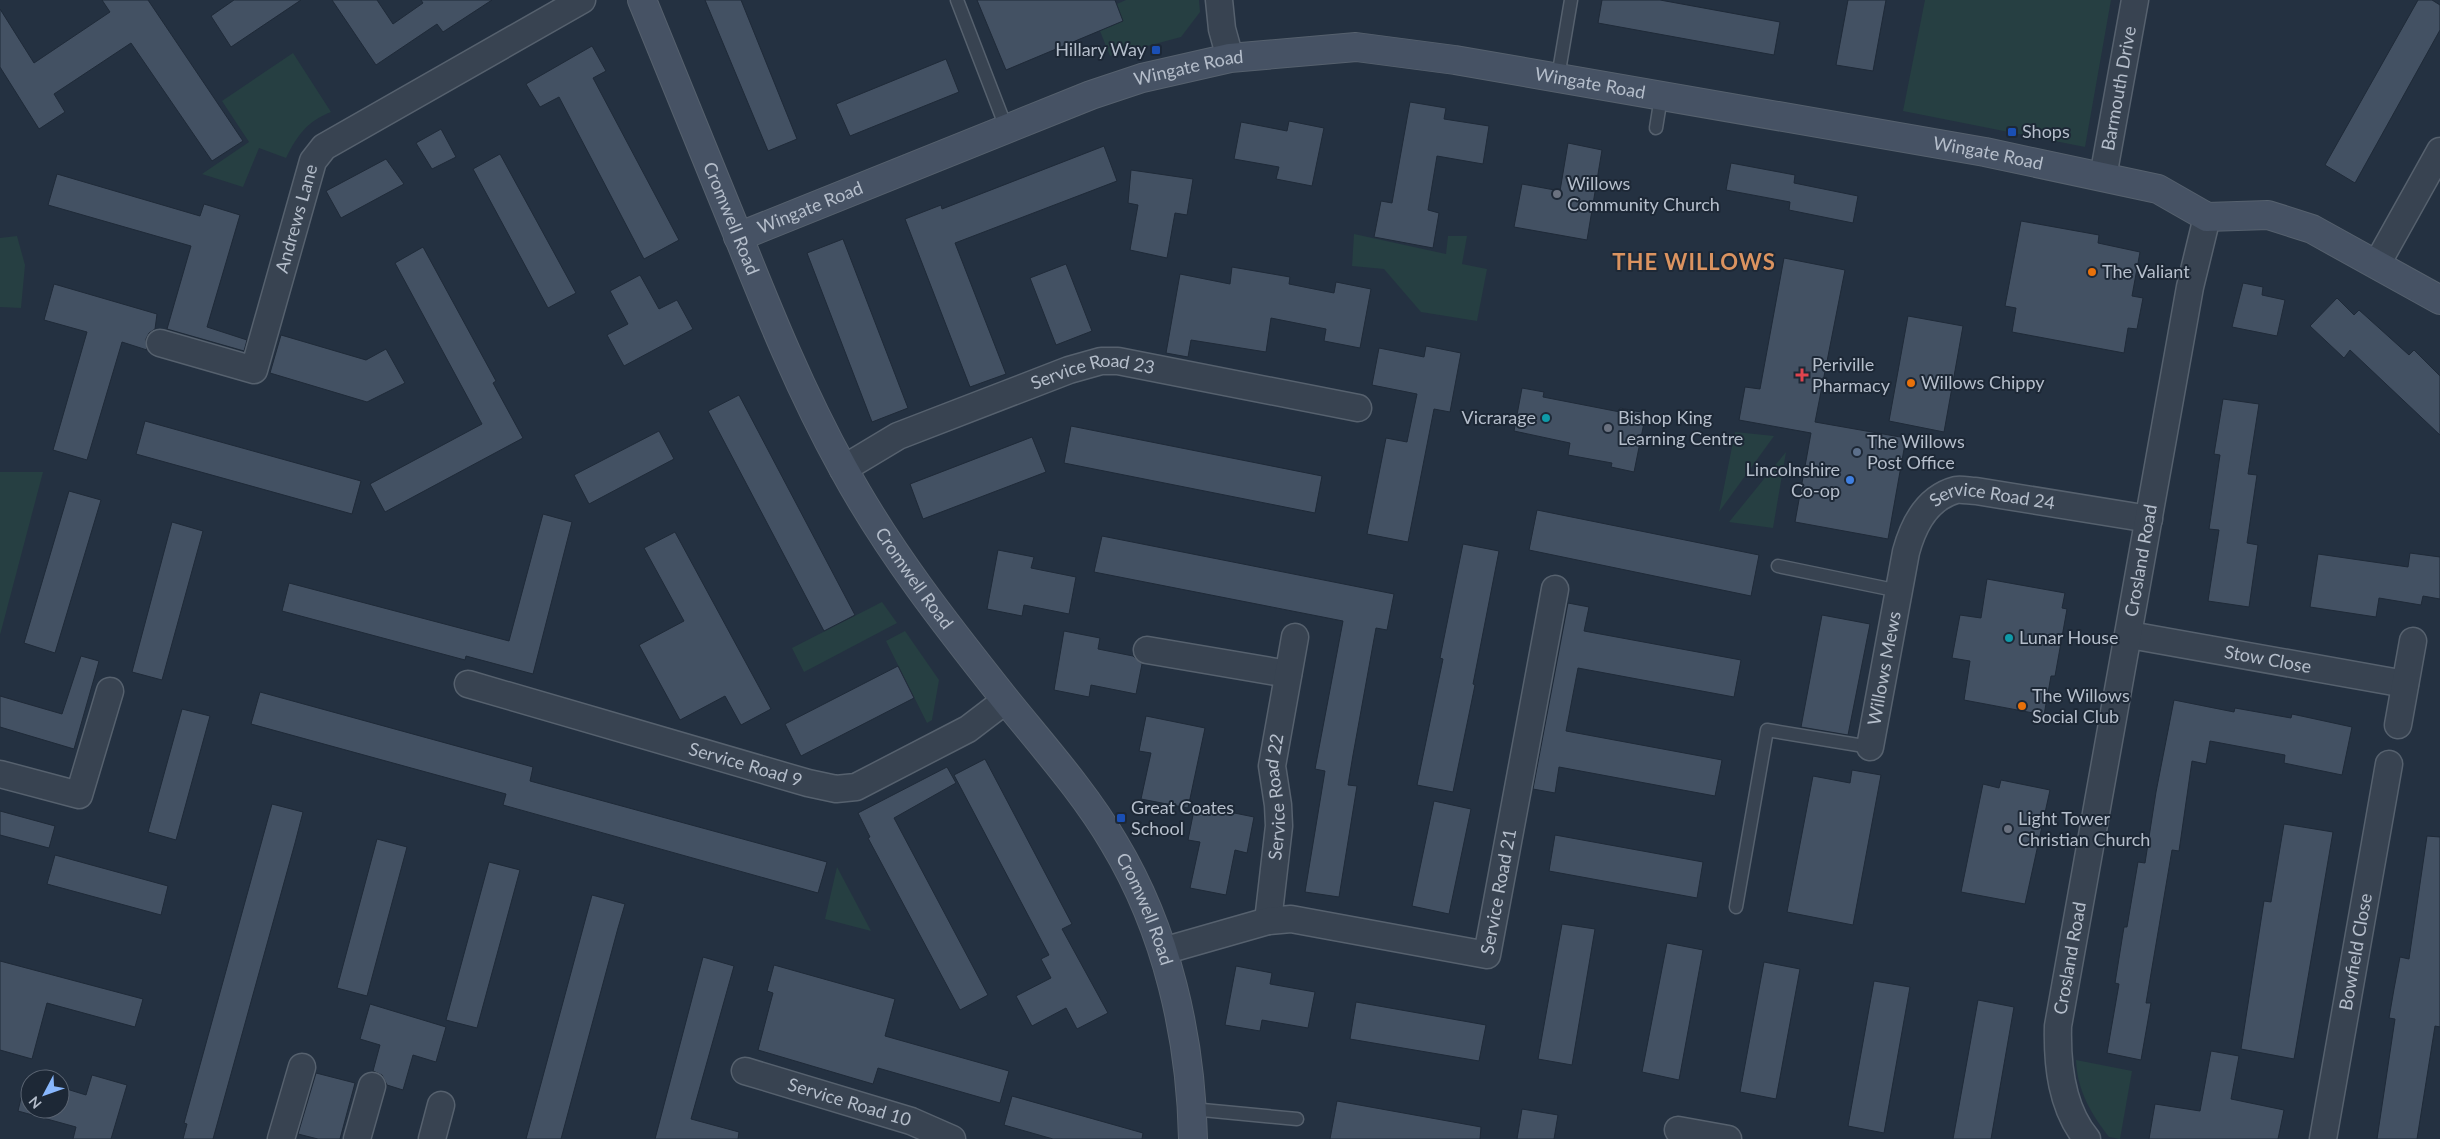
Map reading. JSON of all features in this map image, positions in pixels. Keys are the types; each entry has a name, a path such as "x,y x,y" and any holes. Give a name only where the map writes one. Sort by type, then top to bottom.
{"street":[{"name":"Andrews Lane","path":"160,343 254,370 313,161 324,147 582,0"},
{"name":"Cromwell Road","path":"642,0 780,341 843,469 890,547 938,614 1044,747 1114,843 1142,898 1163,951 1187,1052 1193,1139"},
{"path":"1219,0 1222,29 1230,58"},
{"name":"Barmouth Drive","path":"2103,177 2135,0"},
{"name":"Wingate Road","path":"738,237 1092,95 1142,78 1230,58 1356,47 1558,77 1661,97 1985,152 2158,190 2207,217"},
{"path":"2377,264 2440,151"},
{"path":"2207,217 2268,215 2312,229 2440,300"},
{"name":"Crosland Road","path":"2085,1138 2067,1102 2060,1074 2058,1026 2130,635 2190,287 2207,217"},
{"name":"Service Road 23","path":"843,469 898,436 1069,370 1102,361 1118,361 1358,408"},
{"name":"Service Road 24","path":"1899,591 1906,552 1913,528 1923,512 1939,499 1956,490 1996,493 2149,519"},
{"name":"Service Road 21","path":"1163,951 1268,921 1291,919 1487,954 1555,590"},
{"name":"Willows Mews","path":"1870,747 1899,591"},
{"name":"Stow Close","path":"2130,635 2405,684"},
{"name":"Service Road 22","path":"1268,921 1279,826 1272,766 1295,637"},
{"path":"2398,725 2412,641"},
{"path":"1147,650 1288,674"},
{"name":"Service Road 9","path":"468,684 808,783 836,788 856,787 900,766 968,729 1006,700"},
{"path":"0,774 79,795 110,691"},
{"name":"Bowfield Close","path":"2323,1139 2389,764"},
{"path":"281,1139 302,1066"},
{"name":"Service Road 10","path":"744,1071 911,1121 952,1139"},
{"path":"357,1139 372,1086"},
{"path":"432,1139 441,1106"},
{"path":"1678,1130 1728,1139"}],"lane":[{"path":"957,0 1007,130"},
{"path":"1558,77 1571,0"},
{"path":"1656,128 1661,97"},
{"path":"1778,566 1899,591"},
{"path":"1736,906 1766,730 1870,747"},
{"path":"1192,1109 1297,1119"}],"green space":[{"path":"1126,0 1199,0 1200,12 1181,37 1110,56 1100,31 1123,21 1117,4"},
{"path":"1925,0 2111,0 2085,147 1903,111"},
{"path":"293,53 331,112 315,120 304,130 286,158 259,148 243,187 202,174 249,142 222,101"},
{"path":"1354,234 1446,254 1448,236 1467,236 1462,264 1487,269 1477,321 1421,312 1384,269 1352,266"},
{"path":"17,236 25,265 21,308 0,307 0,238"},
{"path":"1735,432 1774,436 1719,512"},
{"path":"1786,452 1773,528 1729,522"},
{"path":"0,472 43,472 0,635"},
{"path":"882,602 897,623 804,672 792,648"},
{"path":"905,631 939,680 932,720 927,723 886,641"},
{"path":"837,867 871,931 825,919"},
{"path":"2076,1060 2132,1071 2120,1139 2109,1137 2096,1119 2082,1091"}],"building":[{"path":"102,0 148,0 243,141 212,161 131,43 54,94 65,112 39,129 0,67 0,9 34,63 110,12"},
{"path":"234,0 301,0 231,47 211,16"},
{"path":"332,0 377,0 393,24 423,3 421,0 492,0 443,32 437,24 376,65"},
{"path":"705,0 741,0 797,139 768,151"},
{"path":"977,0 1115,0 1123,21 1006,70"},
{"path":"1602,0 1660,0 1780,22 1774,55 1598,23"},
{"path":"1848,0 1886,0 1873,71 1836,65"},
{"path":"2418,0 2432,0 2440,5 2440,30 2355,183 2325,165"},
{"path":"592,46 606,71 593,78 679,240 644,259 559,97 540,107 526,84"},
{"path":"946,59 959,92 850,136 836,104"},
{"path":"1410,102 1446,108 1444,119 1489,126 1483,164 1437,156 1428,210 1439,213 1433,248 1374,237 1381,201 1392,203"},
{"path":"1289,121 1324,128 1312,186 1276,179 1279,167 1234,159 1241,122 1287,131"},
{"path":"441,129 456,157 432,169 416,143"},
{"name":"Willows Community Church","path":"1568,143 1602,150 1587,240 1514,227 1522,184 1560,191"},
{"path":"1104,146 1117,181 955,243 1006,374 970,387 905,219 941,205 942,209"},
{"path":"500,154 576,293 548,308 473,169"},
{"path":"386,159 404,184 341,218 326,191"},
{"path":"1731,163 1795,175 1794,183 1858,196 1853,223 1789,210 1790,202 1726,190"},
{"path":"1131,170 1193,179 1187,215 1175,213 1167,258 1130,250 1138,205 1128,203"},
{"path":"57,174 200,216 204,204 240,215 207,327 247,340 244,351 167,329 191,246 48,205"},
{"path":"2021,221 2099,235 2098,243 2140,252 2132,296 2143,298 2137,329 2128,328 2124,353 2012,332 2016,308 2005,306"},
{"path":"843,239 908,408 872,422 807,253"},
{"path":"423,247 496,381 493,383 523,438 385,512 370,484 482,424 395,263"},
{"path":"1784,258 1845,270 1815,422 1906,438 1888,539 1795,522 1811,433 1739,420 1745,387 1760,389"},
{"path":"1066,264 1092,331 1056,345 1030,278"},
{"path":"1232,267 1290,277 1289,284 1334,293 1336,282 1371,289 1360,348 1324,341 1326,329 1271,318 1266,352 1191,340 1188,357 1166,353 1180,274 1230,284"},
{"path":"640,275 659,309 677,300 693,329 624,366 607,335 628,324 610,291"},
{"path":"2243,283 2263,287 2262,295 2285,300 2277,336 2232,327"},
{"path":"54,284 157,314 155,329 149,333 146,339 147,350 122,342 87,460 53,450 87,332 44,320"},
{"path":"2337,298 2354,315 2359,310 2409,355 2414,350 2440,376 2440,435 2350,350 2344,358 2310,326"},
{"path":"1908,316 1963,326 1944,432 1889,421"},
{"path":"281,335 366,360 386,349 405,383 367,402 270,373"},
{"path":"1426,346 1461,353 1450,412 1434,409 1408,542 1367,534 1386,438 1407,442 1417,394 1372,385 1379,348 1424,357"},
{"name":"Bishop King Learning Centre","path":"1522,388 1544,392 1543,397 1620,412 1620,408 1646,413 1634,472 1611,467 1612,463 1568,455 1570,443 1514,431"},
{"path":"739,395 855,615 824,631 708,411"},
{"path":"2223,399 2259,404 2248,474 2257,475 2247,543 2258,545 2249,607 2208,601 2219,530 2209,529 2220,455 2214,454"},
{"path":"145,421 361,481 352,514 136,454"},
{"path":"1071,426 1322,476 1315,513 1064,463"},
{"path":"659,431 674,459 589,504 574,475"},
{"path":"1032,437 1046,472 923,519 910,484"},
{"path":"69,491 101,500 55,653 24,643"},
{"path":"1537,510 1759,555 1751,596 1529,550"},
{"path":"543,514 572,522 533,674 466,656 465,660 282,611 289,583 509,641"},
{"path":"172,522 203,531 162,680 132,672"},
{"path":"675,532 771,709 741,725 725,696 680,720 639,645 684,621 644,548"},
{"path":"1102,536 1394,594 1387,630 1376,628 1348,785 1357,786 1339,897 1305,892 1325,771 1315,769 1343,621 1094,572"},
{"path":"1463,544 1499,551 1473,684 1475,685 1453,792 1417,785 1443,659 1440,658"},
{"path":"998,550 1034,557 1031,568 1076,577 1069,614 1024,605 1022,616 987,609"},
{"path":"2410,553 2440,557 2440,599 2423,596 2421,605 2379,598 2376,617 2310,607 2318,554 2408,567"},
{"name":"Lunar House","path":"1987,579 2065,593 2062,608 2067,609 2055,676 2051,676 2044,715 1964,700 1970,661 1952,658 1960,615 1981,618"},
{"path":"1568,603 1589,607 1584,631 1741,660 1734,697 1578,668 1566,731 1722,760 1715,796 1559,767 1555,793 1533,789"},
{"path":"1822,615 1870,624 1848,735 1801,727"},
{"path":"1064,631 1100,638 1098,649 1133,656 1142,664 1136,694 1091,685 1089,697 1054,690"},
{"path":"81,656 99,661 74,749 0,727 0,696 62,714"},
{"path":"898,666 914,698 801,756 785,724"},
{"path":"260,692 533,767 530,781 827,862 818,893 503,805 506,794 251,724"},
{"path":"2174,700 2234,712 2235,708 2291,718 2292,714 2352,727 2342,775 2284,763 2285,755 2210,741 2206,764 2192,761 2179,851 2172,850 2146,1003 2151,1003 2141,1060 2107,1053 2119,984 2115,983 2124,927 2127,927 2138,862 2145,863 2156,792"},
{"path":"182,709 210,716 176,840 148,832"},
{"path":"1146,716 1205,728 1188,808 1141,799 1151,753 1139,751"},
{"path":"985,759 1072,924 1062,929 1108,1013 1077,1029 1066,1008 1032,1026 1016,996 1051,978 1041,959 1049,955 954,775"},
{"path":"947,767 956,783 894,818 988,995 960,1010 868,838 870,837 858,813"},
{"path":"1852,770 1881,775 1853,925 1787,912 1813,776 1850,783"},
{"name":"Light Tower Christian Church","path":"2001,780 2050,790 2025,904 1961,892 1983,784 1999,788"},
{"path":"1434,801 1471,809 1449,914 1412,906"},
{"path":"272,804 303,812 295,843 213,1139 183,1139 187,1124 184,1123"},
{"path":"1195,805 1254,817 1247,853 1235,850 1226,895 1190,888 1200,842 1188,840"},
{"path":"0,811 55,826 49,848 0,835"},
{"path":"2284,824 2333,832 2294,1059 2241,1049 2264,901 2271,902"},
{"path":"1555,835 1703,862 1697,898 1549,871"},
{"path":"2427,836 2440,837 2440,1027 2435,1026 2417,1139 2377,1139 2395,1019 2389,1018 2400,957 2409,959"},
{"path":"377,839 407,847 367,996 337,988"},
{"path":"55,855 168,886 161,915 47,884"},
{"path":"489,862 520,870 477,1028 446,1020"},
{"path":"592,895 625,904 561,1139 526,1139"},
{"path":"1562,924 1595,929 1572,1065 1538,1059"},
{"path":"1667,943 1703,950 1679,1080 1642,1072"},
{"path":"703,957 734,966 691,1119 739,1132 738,1139 655,1139"},
{"path":"0,961 143,999 135,1027 47,1003 32,1059 0,1050"},
{"path":"1764,962 1800,969 1776,1099 1740,1092"},
{"path":"774,965 895,999 885,1036 1009,1071 1000,1103 878,1068 873,1084 758,1050 773,993 767,991"},
{"path":"1236,966 1272,973 1270,984 1315,992 1308,1028 1262,1020 1260,1031 1225,1025"},
{"path":"1874,981 1910,987 1884,1133 1848,1126"},
{"path":"1978,1000 2014,1007 1991,1139 1953,1139"},
{"path":"1356,1002 1486,1025 1479,1061 1350,1039"},
{"path":"370,1004 446,1027 436,1062 413,1055 403,1090 387,1085 382,1075 373,1071 380,1045 360,1039"},
{"path":"2211,1051 2239,1056 2231,1099 2284,1110 2278,1139 2149,1139 2155,1104 2200,1111"},
{"path":"316,1073 355,1083 340,1139 318,1139 298,1134"},
{"path":"92,1075 127,1085 111,1139 73,1139 76,1127 47,1119 70,1119 70,1090 86,1095"},
{"path":"1012,1096 1143,1133 1142,1139 1053,1139 1004,1125"},
{"path":"1337,1101 1481,1127 1480,1139 1330,1139"},
{"path":"1522,1109 1558,1115 1554,1139 1517,1139"}],"place":[{"name":"Hillary Way","path":"1156,50"},
{"name":"Shops","path":"2012,132"},
{"name":"Willows Community Church","path":"1557,194"},
{"name":"The Valiant","path":"2092,272"},
{"name":"Periville Pharmacy","path":"1802,375"},
{"name":"Willows Chippy","path":"1911,383"},
{"name":"Vicrarage","path":"1546,418"},
{"name":"Bishop King Learning Centre","path":"1608,428"},
{"name":"The Willows Post Office","path":"1857,452"},
{"name":"Lincolnshire Co-op","path":"1850,480"},
{"name":"Lunar House","path":"2009,638"},
{"name":"The Willows Social Club","path":"2022,706"},
{"name":"Great Coates School","path":"1121,818"},
{"name":"Light Tower Christian Church","path":"2008,829"}],"district":[{"name":"THE WILLOWS","path":"1694,262"}]}
